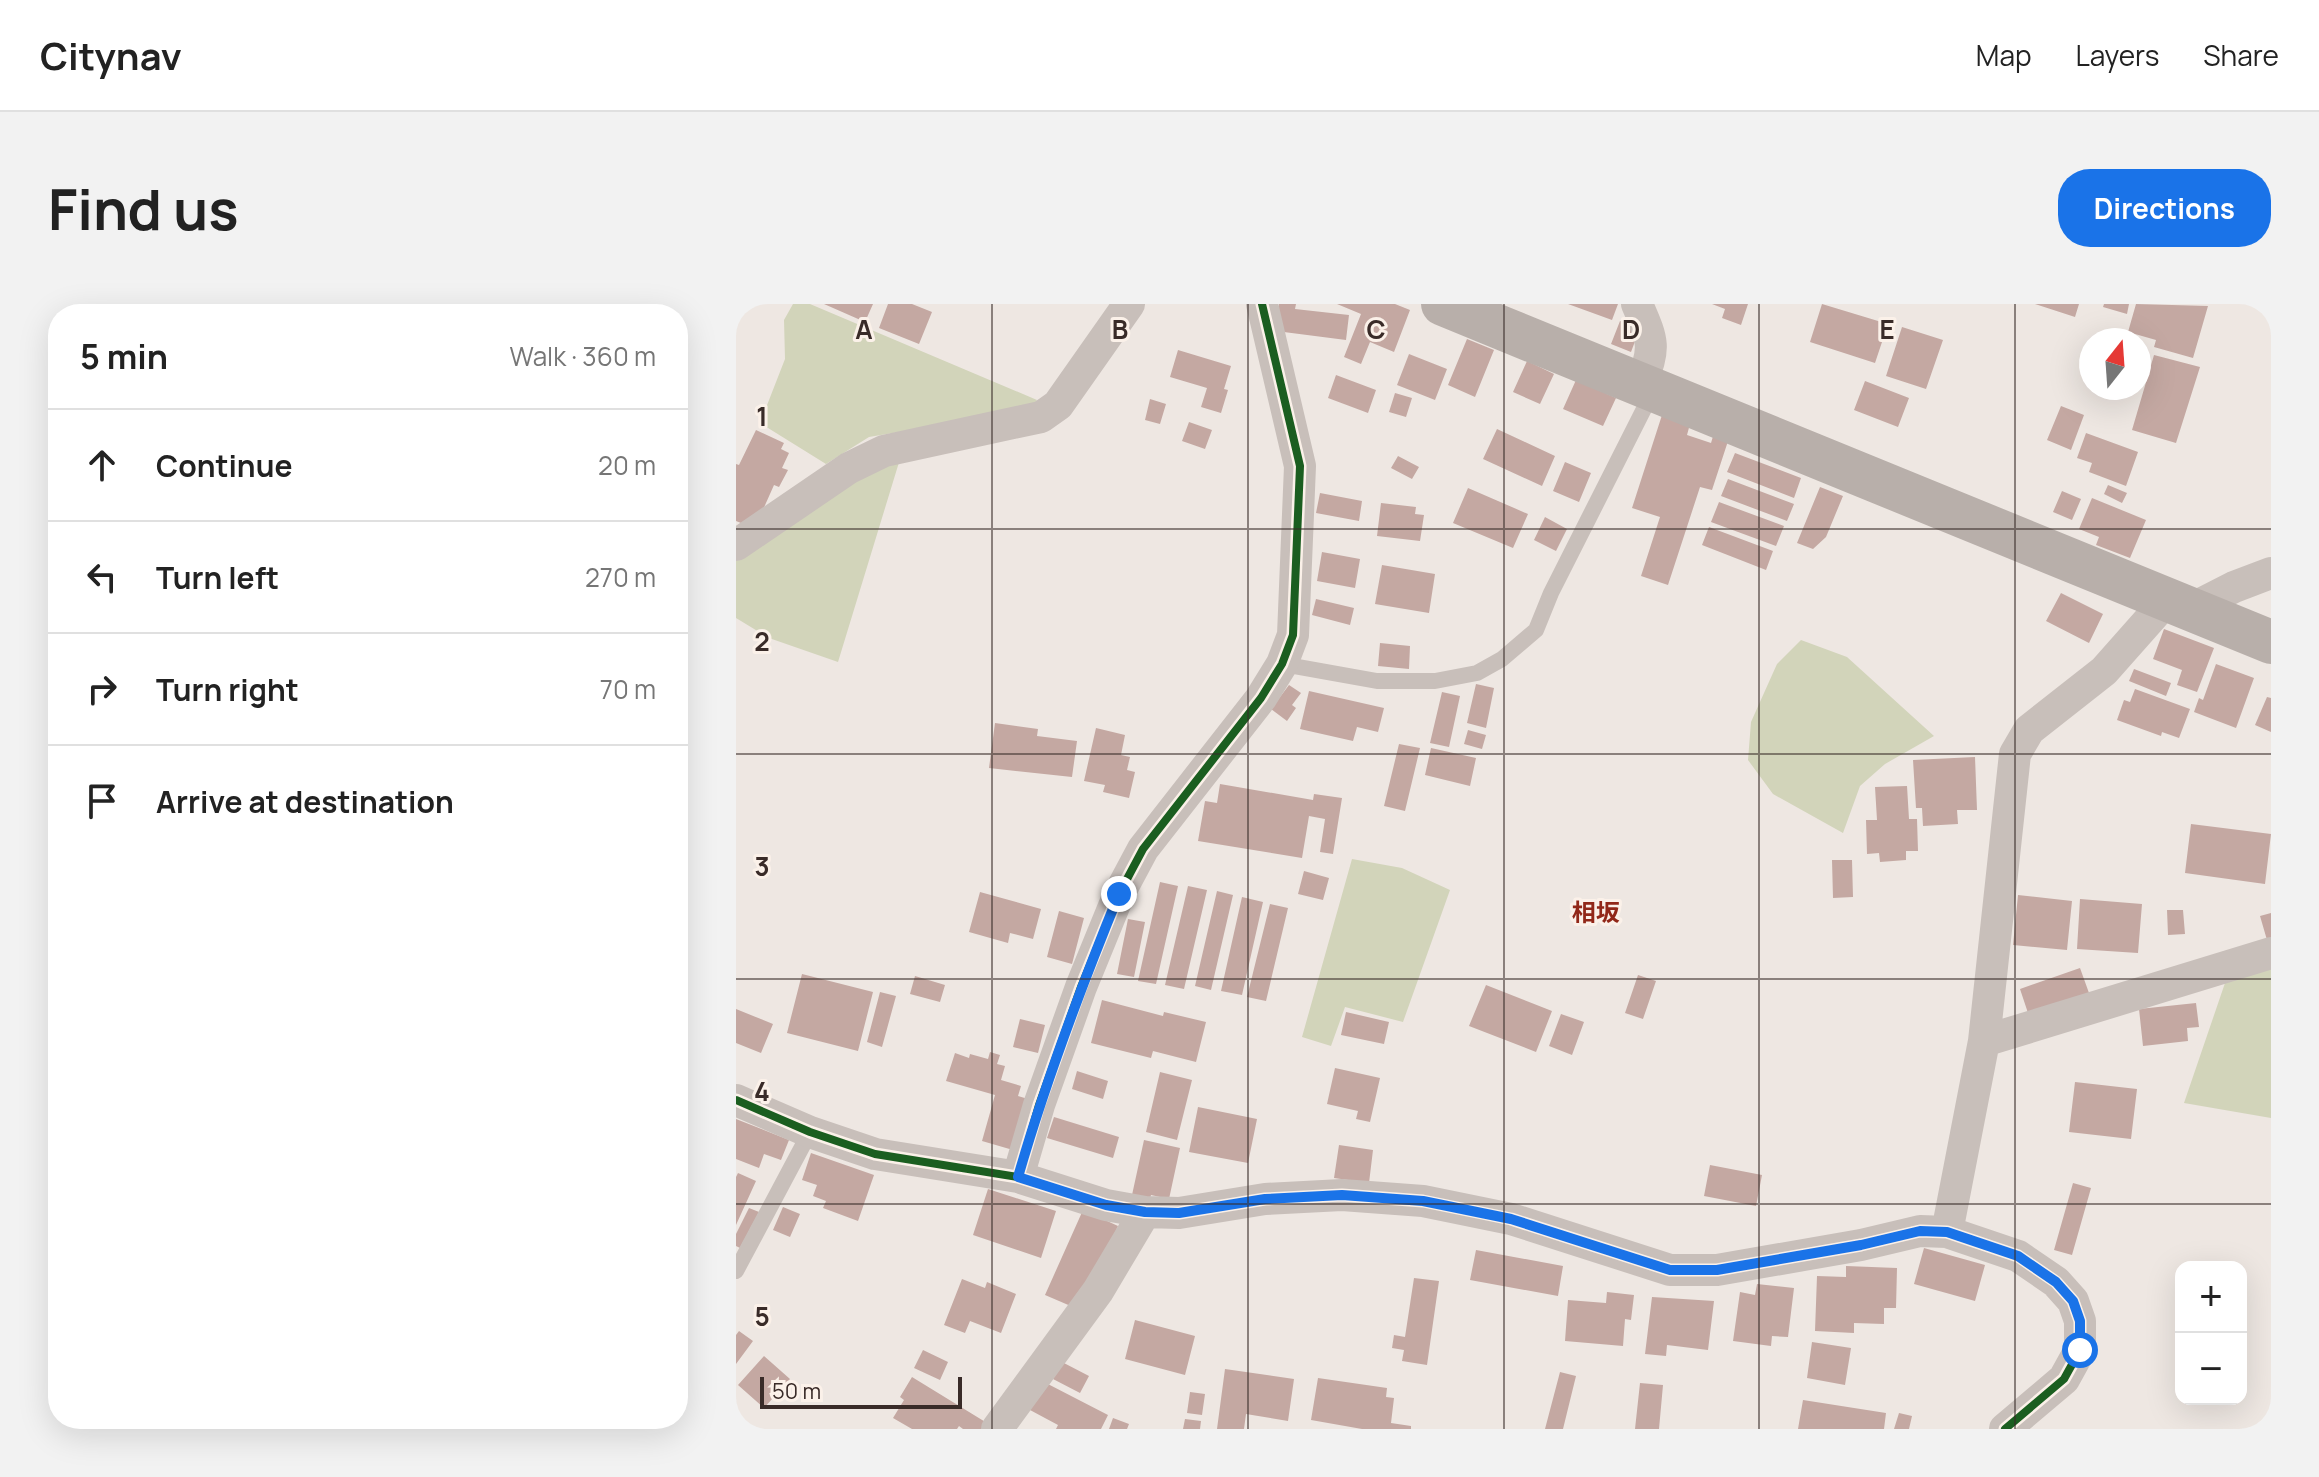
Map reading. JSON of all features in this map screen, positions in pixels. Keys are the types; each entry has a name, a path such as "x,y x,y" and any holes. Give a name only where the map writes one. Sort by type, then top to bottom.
{"street":[{"path":"736,545 849,468 884,451 1041,417 1058,405 1129,304"},
{"path":"1018,1177 1050,1075 1119,894 1143,849 1261,698 1282,664 1293,635 1300,466 1262,304"},
{"path":"1443,304 2271,642"},
{"path":"1637,304 1647,327 1653,356 1648,386"},
{"path":"1947,1232 1984,1041 2015,754 2029,730 2104,671 2178,606 2271,573"},
{"path":"1984,1041 2271,953"},
{"path":"736,1100 810,1132 875,1154 1018,1177 1106,1205 1145,1212 1179,1213 1265,1199 1342,1195 1423,1201 1511,1219 1670,1270 1717,1270 1861,1245 1920,1231 1947,1232 2018,1256 2056,1282 2073,1301 2080,1321 2080,1350 2064,1379 2005,1429"},
{"path":"997,1429 1098,1291 1145,1212"}],"lane":[{"path":"1282,664 1377,681 1435,681 1477,673 1502,659 1536,630 1648,386"},
{"path":"736,1271 810,1132"}],"green space":[{"path":"793,304 810,304 1037,400 1030,410 869,437 826,464 760,423 785,359 784,320"},
{"path":"900,459 838,662 769,638 736,618 736,561 871,467"},
{"path":"1801,640 1847,657 1934,736 1885,764 1860,786 1843,833 1773,794 1748,760 1751,722 1777,664"},
{"path":"1352,859 1402,868 1450,890 1403,1022 1345,1007 1331,1046 1302,1037"},
{"path":"2271,968 2271,1118 2184,1103 2225,983"}],"building":[{"path":"824,304 873,304 865,322"},
{"path":"888,304 912,304 932,312 919,344 879,328"},
{"path":"1279,304 1296,304 1295,309 1349,315 1346,340 1276,331"},
{"path":"1337,304 1395,304 1410,310 1394,352 1370,342 1361,364 1344,357 1361,314"},
{"path":"1568,304 1618,304 1612,320"},
{"path":"1712,304 1748,304 1741,325 1722,318 1725,309"},
{"path":"1822,304 1888,324 1875,363 1810,342"},
{"path":"2035,304 2079,304 2075,317"},
{"path":"2104,304 2129,304 2127,314 2103,307"},
{"path":"2136,304 2208,306 2193,358 2154,347 2156,340 2151,339 2151,328 2129,328"},
{"path":"1620,321 1640,328 1631,352 1611,344"},
{"path":"1902,327 1943,340 1926,389 1886,376"},
{"path":"1467,339 1494,350 1475,397 1448,385"},
{"path":"1178,350 1231,366 1221,413 1201,407 1207,388 1170,377"},
{"path":"1409,354 1447,369 1435,400 1397,385"},
{"path":"2154,355 2200,367 2176,443 2132,430 2141,400 2151,400"},
{"path":"1527,361 1554,374 1540,404 1513,392"},
{"path":"1336,375 1376,390 1368,413 1328,398"},
{"path":"1576,380 1616,398 1603,426 1563,409"},
{"path":"1865,381 1909,398 1898,427 1854,410"},
{"path":"1395,393 1412,398 1406,417 1389,412"},
{"path":"1150,399 1166,404 1160,424 1145,420"},
{"path":"2061,406 2084,415 2071,450 2047,440"},
{"path":"1662,415 1690,424 1687,435 1711,443 1714,433 1729,438 1712,490 1700,487 1668,585 1641,576 1660,517 1632,508"},
{"path":"1189,422 1212,430 1205,449 1182,441"},
{"path":"1497,429 1555,456 1542,486 1483,459"},
{"path":"756,430 784,443 781,449 789,453 782,468 788,470 779,487 774,485 758,521 746,525 736,521 736,464 739,465"},
{"path":"2086,433 2138,452 2126,486 2089,472 2092,463 2077,458"},
{"path":"1735,453 1801,478 1794,498 1727,472"},
{"path":"1398,456 1419,467 1412,479 1391,468"},
{"path":"1565,462 1591,473 1579,502 1553,491"},
{"path":"1728,479 1794,504 1787,521 1721,496"},
{"path":"2108,485 2127,493 2122,503 2104,494"},
{"path":"1820,487 1843,496 1826,537 1813,549 1797,543"},
{"path":"1468,488 1528,514 1513,548 1453,523"},
{"path":"2062,491 2081,499 2072,520 2053,512"},
{"path":"1320,493 1362,501 1359,521 1316,513"},
{"path":"2092,498 2146,520 2130,558 2096,545 2099,537 2079,529"},
{"path":"1719,502 1784,526 1776,546 1711,522"},
{"path":"1381,503 1416,507 1415,514 1424,515 1420,541 1377,536"},
{"path":"1545,517 1567,529 1556,551 1534,540"},
{"path":"1709,527 1773,551 1766,570 1702,545"},
{"path":"1322,552 1360,559 1355,588 1317,581"},
{"path":"1382,565 1435,574 1429,613 1375,604"},
{"path":"2061,593 2103,614 2089,643 2046,621"},
{"path":"1316,599 1354,608 1350,625 1312,615"},
{"path":"2164,629 2214,648 2197,692 2177,685 2182,670 2153,659"},
{"path":"1380,643 1410,646 1409,669 1378,666"},
{"path":"2216,664 2254,678 2236,728 2194,712 2199,698 2203,700"},
{"path":"2134,669 2171,683 2166,696 2129,681"},
{"path":"1476,684 1494,688 1486,728 1467,723"},
{"path":"1289,685 1301,693 1292,705 1296,708 1287,721 1271,709"},
{"path":"2135,689 2190,709 2179,738 2162,732 2161,736 2117,720 2124,700 2130,702"},
{"path":"1309,691 1384,708 1378,732 1357,727 1353,741 1300,729"},
{"path":"1442,692 1460,696 1449,747 1430,743"},
{"path":"2267,697 2271,698 2271,732 2255,725"},
{"path":"995,723 1038,729 1037,736 1077,741 1072,777 989,768"},
{"path":"1096,728 1125,735 1121,755 1130,757 1127,770 1135,772 1129,798 1103,792 1105,785 1084,781"},
{"path":"1468,730 1486,735 1482,749 1464,744"},
{"path":"1399,744 1420,748 1405,811 1384,806"},
{"path":"1431,748 1476,758 1470,786 1425,775"},
{"path":"1975,757 1977,810 1957,810 1958,824 1923,826 1922,808 1916,808 1913,760"},
{"path":"1220,784 1313,800 1314,794 1342,798 1333,854 1320,852 1325,819 1309,816 1302,858 1198,841 1205,801 1217,803"},
{"path":"1907,786 1909,819 1917,819 1918,851 1906,851 1906,860 1880,862 1879,853 1867,854 1866,820 1877,820 1875,787"},
{"path":"2191,824 2271,834 2265,884 2185,873"},
{"path":"1832,860 1852,860 1853,897 1833,898"},
{"path":"1304,871 1329,878 1323,900 1298,894"},
{"path":"1160,882 1178,886 1156,984 1138,981"},
{"path":"1188,886 1207,890 1184,989 1165,985"},
{"path":"1217,891 1233,895 1211,990 1195,986"},
{"path":"980,892 1041,909 1033,939 1010,933 1008,943 969,932"},
{"path":"2018,895 2072,901 2067,950 2013,945"},
{"path":"1242,897 1263,902 1242,995 1221,991"},
{"path":"2080,899 2142,904 2138,953 2077,949"},
{"path":"1270,904 1288,908 1266,1001 1247,997"},
{"path":"2167,910 2183,910 2185,934 2168,935"},
{"path":"1059,911 1084,918 1072,964 1047,957"},
{"path":"2271,913 2271,939 2267,940 2260,916"},
{"path":"1128,919 1145,922 1134,977 1117,974"},
{"path":"2080,968 2089,993 2028,1013 2020,989"},
{"path":"802,974 873,992 858,1051 787,1033"},
{"path":"1638,975 1656,981 1643,1019 1625,1013"},
{"path":"915,976 945,985 940,1002 910,994"},
{"path":"1486,985 1552,1011 1536,1052 1469,1026"},
{"path":"880,992 896,996 882,1047 867,1042"},
{"path":"1102,1000 1163,1016 1164,1012 1206,1022 1196,1062 1153,1051 1151,1058 1091,1043"},
{"path":"2196,1003 2199,1027 2187,1028 2188,1041 2143,1046 2139,1009"},
{"path":"736,1009 773,1024 761,1053 736,1043"},
{"path":"1346,1012 1389,1022 1384,1044 1341,1035"},
{"path":"1561,1014 1584,1022 1572,1055 1549,1046"},
{"path":"1020,1019 1045,1025 1038,1053 1013,1047"},
{"path":"990,1052 1000,1055 997,1064 1005,1066 1001,1080 1021,1086 1018,1096 1028,1099 1013,1150 982,1141 995,1095 946,1081 955,1053 969,1058 970,1054 988,1059"},
{"path":"1335,1068 1380,1078 1370,1122 1356,1119 1358,1111 1327,1104"},
{"path":"1077,1071 1108,1081 1103,1099 1072,1089"},
{"path":"1160,1072 1192,1080 1177,1140 1146,1132"},
{"path":"2075,1082 2137,1089 2131,1139 2069,1132"},
{"path":"1198,1107 1257,1119 1248,1163 1189,1152"},
{"path":"1054,1117 1119,1137 1113,1158 1047,1138"},
{"path":"736,1119 789,1140 781,1160 764,1154 759,1168 736,1159"},
{"path":"1144,1140 1180,1148 1169,1199 1132,1195"},
{"path":"1339,1145 1373,1150 1369,1183 1334,1178"},
{"path":"811,1153 874,1175 858,1221 823,1208 826,1201 813,1196 817,1185 802,1180"},
{"path":"1710,1165 1762,1175 1756,1206 1704,1196"},
{"path":"738,1173 756,1181 736,1225 736,1177"},
{"path":"2073,1183 2091,1188 2072,1255 2054,1250"},
{"path":"988,1189 1056,1211 1041,1258 973,1235"},
{"path":"783,1207 800,1214 790,1237 773,1230"},
{"path":"749,1208 759,1212 740,1248 736,1246 736,1234"},
{"path":"1083,1210 1118,1226 1089,1290 1073,1307 1045,1295"},
{"path":"1924,1248 1985,1265 1975,1301 1914,1284"},
{"path":"1476,1250 1563,1266 1558,1296 1470,1280"},
{"path":"1846,1266 1897,1268 1896,1308 1884,1308 1884,1324 1854,1323 1854,1333 1815,1331 1817,1276 1846,1277"},
{"path":"1414,1278 1439,1281 1427,1365 1402,1361 1404,1350 1392,1348 1394,1335 1405,1337"},
{"path":"962,1279 985,1288 987,1282 1016,1294 1001,1333 970,1321 965,1333 944,1325"},
{"path":"1757,1284 1794,1288 1788,1337 1772,1336 1771,1346 1733,1341 1740,1292 1755,1295"},
{"path":"1607,1292 1634,1295 1631,1320 1625,1319 1623,1346 1565,1341 1568,1300 1606,1303"},
{"path":"1652,1297 1714,1301 1708,1350 1667,1345 1666,1356 1645,1354"},
{"path":"1135,1320 1195,1336 1185,1375 1125,1359"},
{"path":"739,1331 753,1341 736,1364 736,1335"},
{"path":"1812,1342 1851,1348 1845,1385 1807,1378"},
{"path":"923,1350 948,1362 940,1380 914,1368"},
{"path":"764,1356 790,1379 764,1408 738,1385"},
{"path":"1062,1362 1089,1376 1080,1393 1053,1379"},
{"path":"1225,1369 1294,1379 1288,1421 1246,1414 1244,1429 1217,1429"},
{"path":"1560,1372 1576,1376 1563,1429 1545,1429"},
{"path":"912,1377 987,1423 983,1429 963,1429 959,1426 957,1429 912,1429 893,1418 904,1400 900,1397"},
{"path":"1318,1378 1387,1388 1386,1397 1394,1398 1391,1423 1411,1426 1411,1429 1362,1429 1311,1420"},
{"path":"1044,1382 1108,1415 1101,1429 1056,1429 1058,1425 1030,1410"},
{"path":"1640,1383 1663,1385 1659,1429 1635,1429"},
{"path":"1190,1392 1205,1394 1202,1415 1187,1413"},
{"path":"1803,1400 1886,1413 1884,1429 1798,1429"},
{"path":"1899,1413 1912,1416 1909,1429 1894,1429"},
{"path":"1113,1418 1129,1424 1127,1429 1109,1429"},
{"path":"1185,1419 1201,1421 1200,1429 1183,1429"}],"cycle path":[{"path":"1018,1177 1039,1105 1081,987 1119,894 1143,849 1261,698 1282,664 1293,635 1300,466 1262,304"},
{"path":"736,1100 810,1132 875,1154 1018,1177 1106,1205 1145,1212 1179,1213 1265,1199 1342,1195 1423,1201 1511,1219 1670,1270 1717,1270 1861,1245 1920,1231 1947,1232 2018,1256 2056,1282 2073,1301 2080,1321 2080,1350 2064,1379 2005,1429"}],"district":[{"name":"相坂","path":"1596,911"}],"route":[{"path":"1119,894 1081,987 1039,1105 1018,1177 1106,1205 1145,1212 1179,1213 1265,1199 1342,1195 1423,1201 1511,1219 1670,1270 1717,1270 1861,1245 1920,1231 1947,1232 1976,1239 2018,1256 2056,1282 2073,1301 2080,1321 2080,1350"}]}
